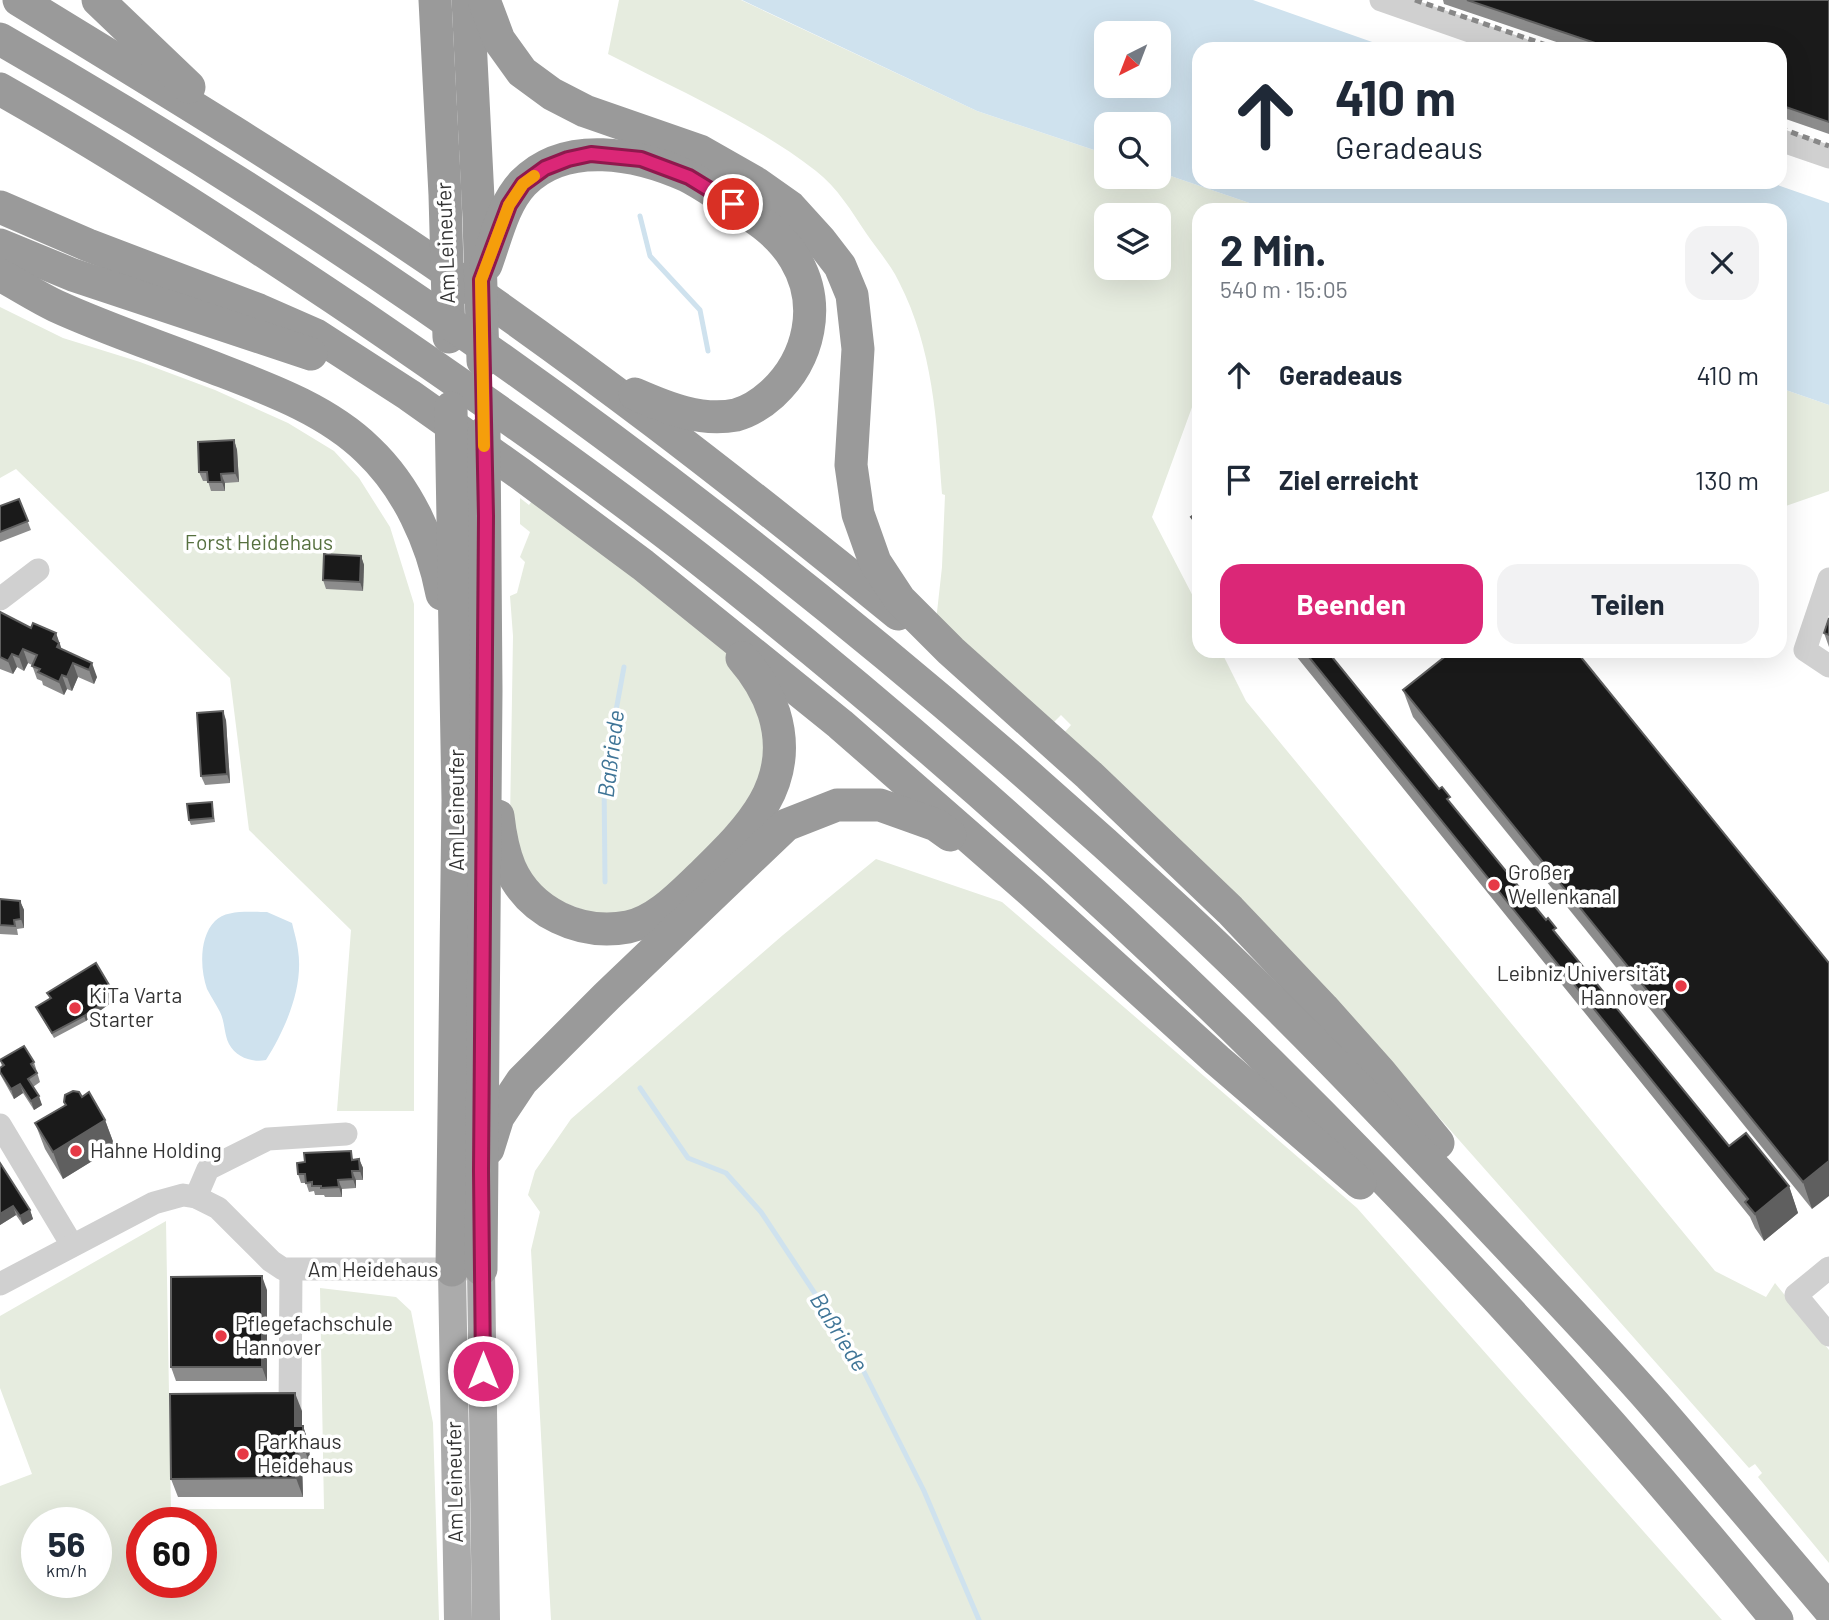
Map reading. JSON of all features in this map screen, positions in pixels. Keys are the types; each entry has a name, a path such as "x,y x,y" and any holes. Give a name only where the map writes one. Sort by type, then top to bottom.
{"highway":[{"path":"19,0 262,149 405,243 543,340 785,523 1003,700 1089,775 1230,910 1323,1007 1447,1154 1533,1272"},
{"path":"98,0 167,68 262,149"},
{"name":"Am Leineufer","path":"435,0 445,195 453,493 471,686 481,1171 467,1269"},
{"name":"Am Leineufer","path":"467,1269 457,867 486,516 481,280 488,225 468,0"},
{"path":"484,0 499,40 522,72 552,94 585,111 700,151 756,183 790,207 827,249 840,267 852,295 858,349 851,465 858,514 875,562 900,600 1003,700"},
{"path":"0,39 160,133 291,215 458,328 636,457 874,643 1184,916 1302,1031 1533,1272 1653,1402 1829,1609"},
{"path":"0,89 113,156 279,261 440,370 698,558 846,679 1037,843 1163,959 1339,1133 1524,1329 1661,1480 1777,1620"},
{"path":"488,225 509,205 523,184 545,168 591,154 641,159 689,177 778,235 795,260 807,285 810,309 801,357 779,387 760,405 739,414 718,417 674,411 632,393 543,340"},
{"path":"0,207 88,245 259,310 316,335 409,395 522,475 643,565 840,724 1524,1329"},
{"path":"0,245 73,275 320,357 409,395"},
{"path":"0,275 56,306 274,392 332,422 368,449 392,477 415,513 432,551 440,587 471,686 501,841 509,867 534,901 579,928 631,927 667,908 721,857 757,814 770,794 777,776 780,753 778,728 768,694 747,664 719,634 643,565"},
{"path":"481,1171 498,1117 522,1081 786,825 836,805 880,805 936,825 1032,892"}],"main road":[{"name":"Am Leineufer","path":"458,1620 467,1269"},
{"name":"Am Leineufer","path":"467,1269 486,1620"}],"lane":[{"path":"1381,0 1501,42"},
{"path":"1787,142 1829,157"},
{"path":"0,598 38,570"},
{"path":"1829,579 1805,650 1829,666"},
{"path":"0,1125 72,1245"},
{"path":"0,1284 153,1203 173,1196 196,1197 208,1169 268,1139 346,1134"},
{"name":"Am Heidehaus","path":"196,1197 218,1208 271,1261 283,1269 467,1269"},
{"path":"1829,1268 1796,1295 1829,1335"},
{"path":"290,1411 291,1270"}],"green space":[{"path":"619,0 741,0 977,111 1094,150 1094,189 1171,189 1171,176 1192,183 1192,189 1209,189 1250,203 1192,203 1192,407 1152,517 1192,594 1192,658 1224,658 1246,701 1715,1271 1766,1297 1775,1283 1829,1350 1829,1563 1758,1477 1762,1473 1755,1464 1749,1468 1360,1028 1064,733 1071,725 1061,715 1053,723 936,621 942,567 945,495 942,494 935,413 926,359 910,307 888,263 831,184 792,154 741,122 608,54"},
{"name":"Forst Heidehaus","path":"0,307 63,338 140,362 215,390 288,423 334,451 359,478 390,527 414,604 414,1111 337,1111 351,930 249,830 230,678 16,469 0,478"},
{"path":"1787,390 1829,405 1829,491 1787,506"},
{"path":"520,498 529,505 534,498 729,652 762,698 764,784 667,894 628,913 597,915 549,897 523,864 510,821 513,636 510,596 517,593 525,562 520,557 530,532 520,524"},
{"path":"876,859 1002,902 1357,1208 1722,1620 551,1620 531,1250 540,1212 528,1195 535,1171 571,1119 783,935"},
{"path":"166,1221 171,1507 126,1507 126,1598 217,1598 217,1509 324,1509 320,1288 396,1297 411,1311 433,1423 439,1620 0,1620 0,1486 32,1474 0,1388 0,1316"}],"water":[{"path":"742,0 1253,0 1372,42 1192,42 1192,183 1171,176 1171,112 1094,112 1094,150 977,111"},
{"path":"1787,188 1829,203 1829,405 1787,390 1787,203 1250,203 1209,189"},
{"path":"240,912 267,912 292,923 298,950 298,979 296,993 280,1035 266,1060 255,1061 240,1056 229,1044 222,1016 207,989 202,953 210,928 220,917"}],"building":[{"path":"1467,0 1829,0 1829,122 1787,107 1787,42 1592,42"},
{"path":"234,440 235,473 221,474 222,482 208,482 207,472 199,472 198,442"},
{"path":"19,499 28,521 0,532 0,506"},
{"path":"324,554 361,556 360,582 323,580"},
{"path":"0,612 31,628 33,623 56,633 53,639 59,643 57,647 92,663 89,670 73,663 67,677 62,675 59,682 38,672 40,669 32,666 37,655 23,649 19,657 12,654 8,661 0,657"},
{"path":"1829,618 1829,635 1824,633"},
{"path":"1310,658 1333,658 1439,789 1442,787 1450,797 1447,799 1546,920 1548,918 1556,928 1553,930 1729,1146 1746,1133 1789,1186 1755,1214 1745,1202 1748,1199"},
{"path":"1443,658 1582,658 1829,963 1829,1161 1803,1182 1403,690"},
{"path":"223,711 227,774 201,776 197,713"},
{"path":"212,802 213,818 189,820 187,804"},
{"path":"0,899 20,901 21,919 14,920 15,926 0,925"},
{"name":"KiTa Varta Starter","path":"96,963 115,995 52,1033 36,1007 51,998 47,993"},
{"path":"24,1046 37,1073 28,1079 39,1096 31,1101 20,1084 11,1089 0,1072 4,1065 0,1060"},
{"path":"73,1091 79,1092 82,1097 89,1092 105,1120 53,1152 35,1123 66,1105 65,1095"},
{"path":"351,1151 352,1160 359,1159 360,1171 352,1171 353,1179 338,1180 339,1187 312,1186 312,1182 306,1183 305,1174 298,1174 297,1163 305,1162 304,1153"},
{"path":"0,1163 30,1210 20,1216 13,1206 0,1214"},
{"name":"Pflegefachschule Hannover","path":"262,1276 262,1367 171,1367 171,1277"},
{"name":"Parkhaus Heidehaus","path":"295,1393 295,1426 303,1426 303,1446 296,1446 296,1478 171,1479 170,1394"}],"waterway":[{"name":"Baßriede","path":"640,216 650,256 700,310 708,351"},
{"name":"Baßriede","path":"605,882 604,776 624,667"},
{"name":"Baßriede","path":"640,1088 688,1158 726,1173 761,1212 855,1354 924,1491 979,1620"}],"railway":[{"path":"1415,0 1538,42"},
{"path":"1787,131 1829,146"}],"slow traffic":[{"path":"484,446 481,280 509,205 523,184 534,176"}],"place":[{"name":"Großer Wellenkanal","path":"1494,885"},
{"name":"Leibniz Universität Hannover","path":"1681,986"},
{"name":"KiTa Varta Starter","path":"75,1008"},
{"name":"Hahne Holding","path":"76,1151"},
{"name":"Pflegefachschule Hannover","path":"221,1336"},
{"name":"Parkhaus Heidehaus","path":"243,1454"}],"route":[{"path":"483,1371 480,1225 486,516 481,280 509,205 523,184 545,168 568,159 591,154 641,159 689,177 733,204"}]}
